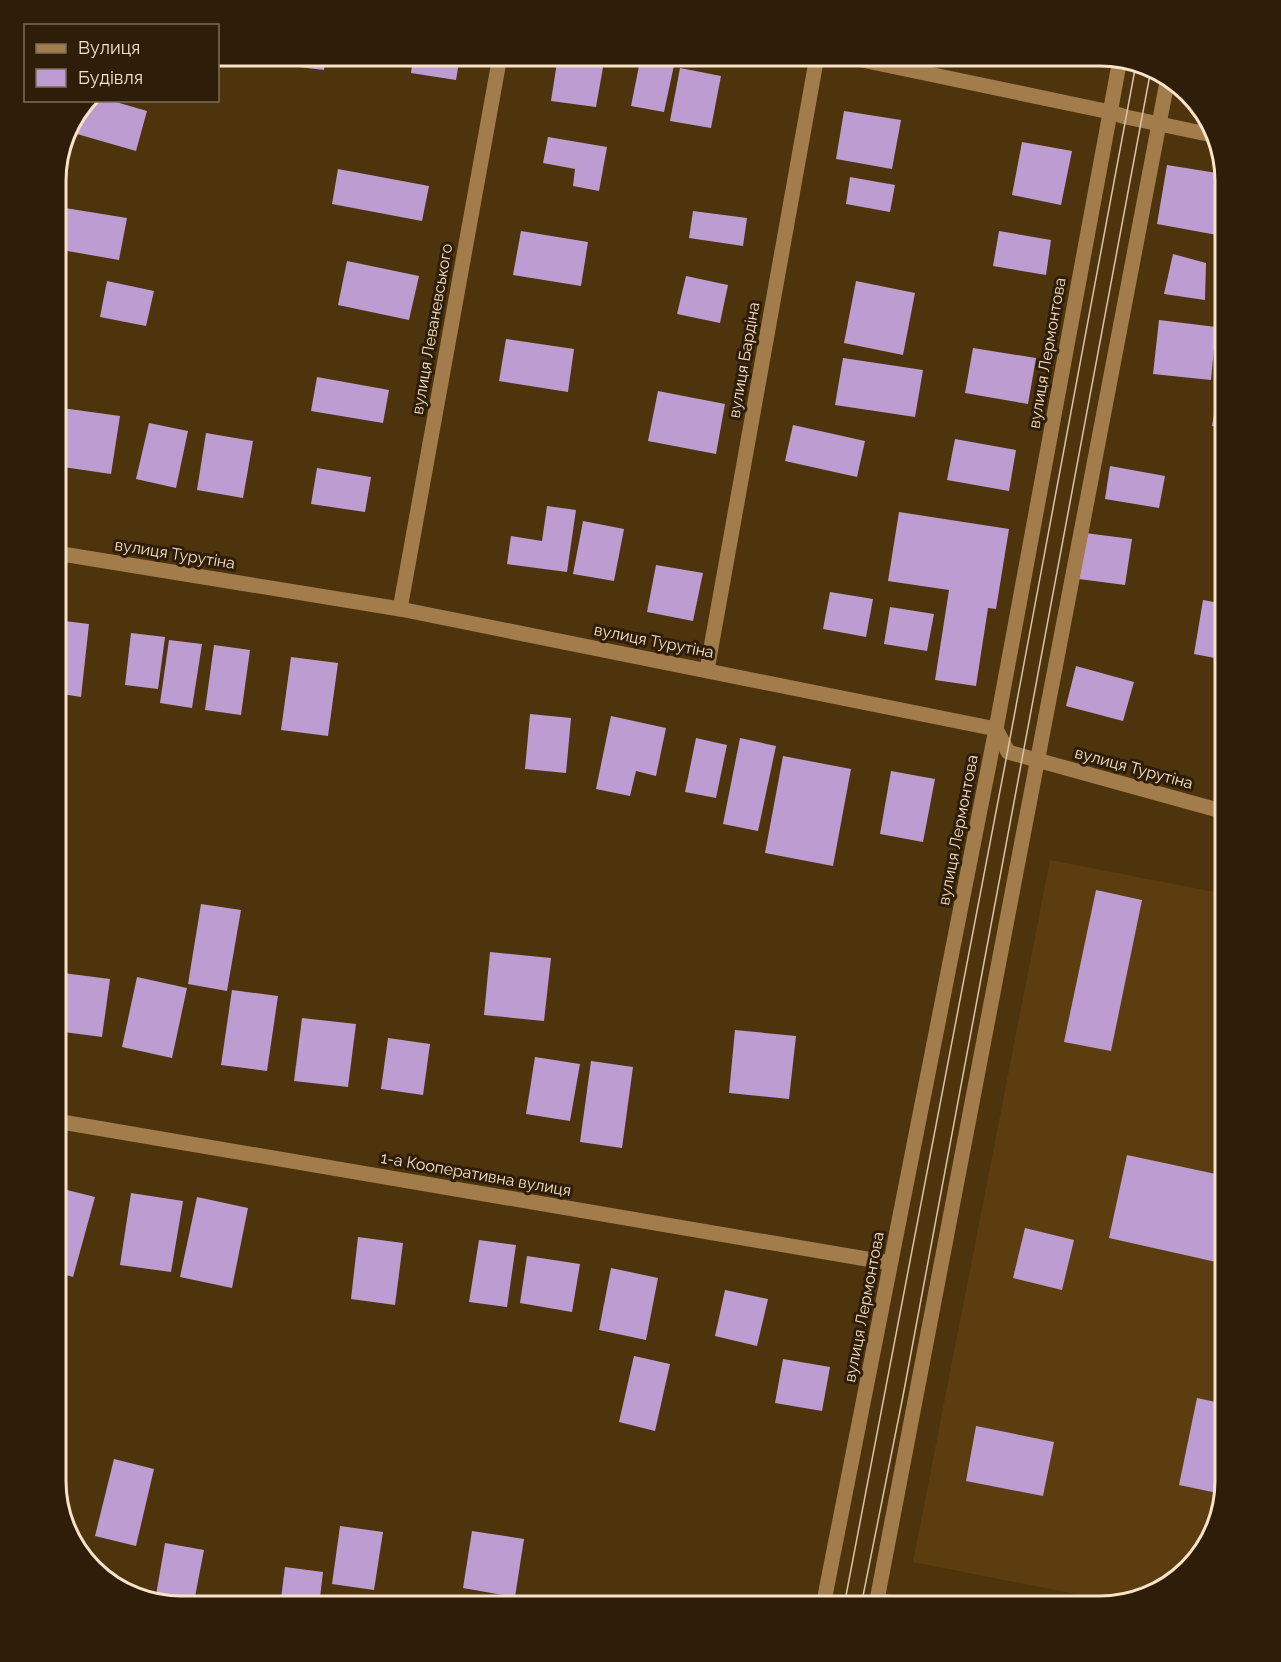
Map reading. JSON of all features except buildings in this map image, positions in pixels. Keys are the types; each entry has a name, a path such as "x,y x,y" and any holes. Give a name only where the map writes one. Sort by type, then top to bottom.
{"street":[{"name":"вулиця Леваневського","path":"400,609 498,66"},
{"name":"вулиця Бардіна","path":"707,670 815,66"},
{"path":"891,66 1204,133"},
{"name":"вулиця Лермонтова","path":"825,1596 996,729 1118,67"},
{"path":"877,1596 1166,87"},
{"name":"вулиця Турутіна","path":"66,555 400,609 996,729 1008,752 1215,809"},
{"name":"1-а Кооперативна вулиця","path":"66,1123 891,1263"}],"shaded area":[{"path":"1050,860 1215,892 1215,1481 1211,1511 1200,1539 1181,1562 1164,1577 1144,1587 1115,1595 1086,1596 913,1562"}],"tram line":[{"path":"846,1596 956,1028 1135,71"},
{"path":"863,1596 903,1396 1149,77"}]}
